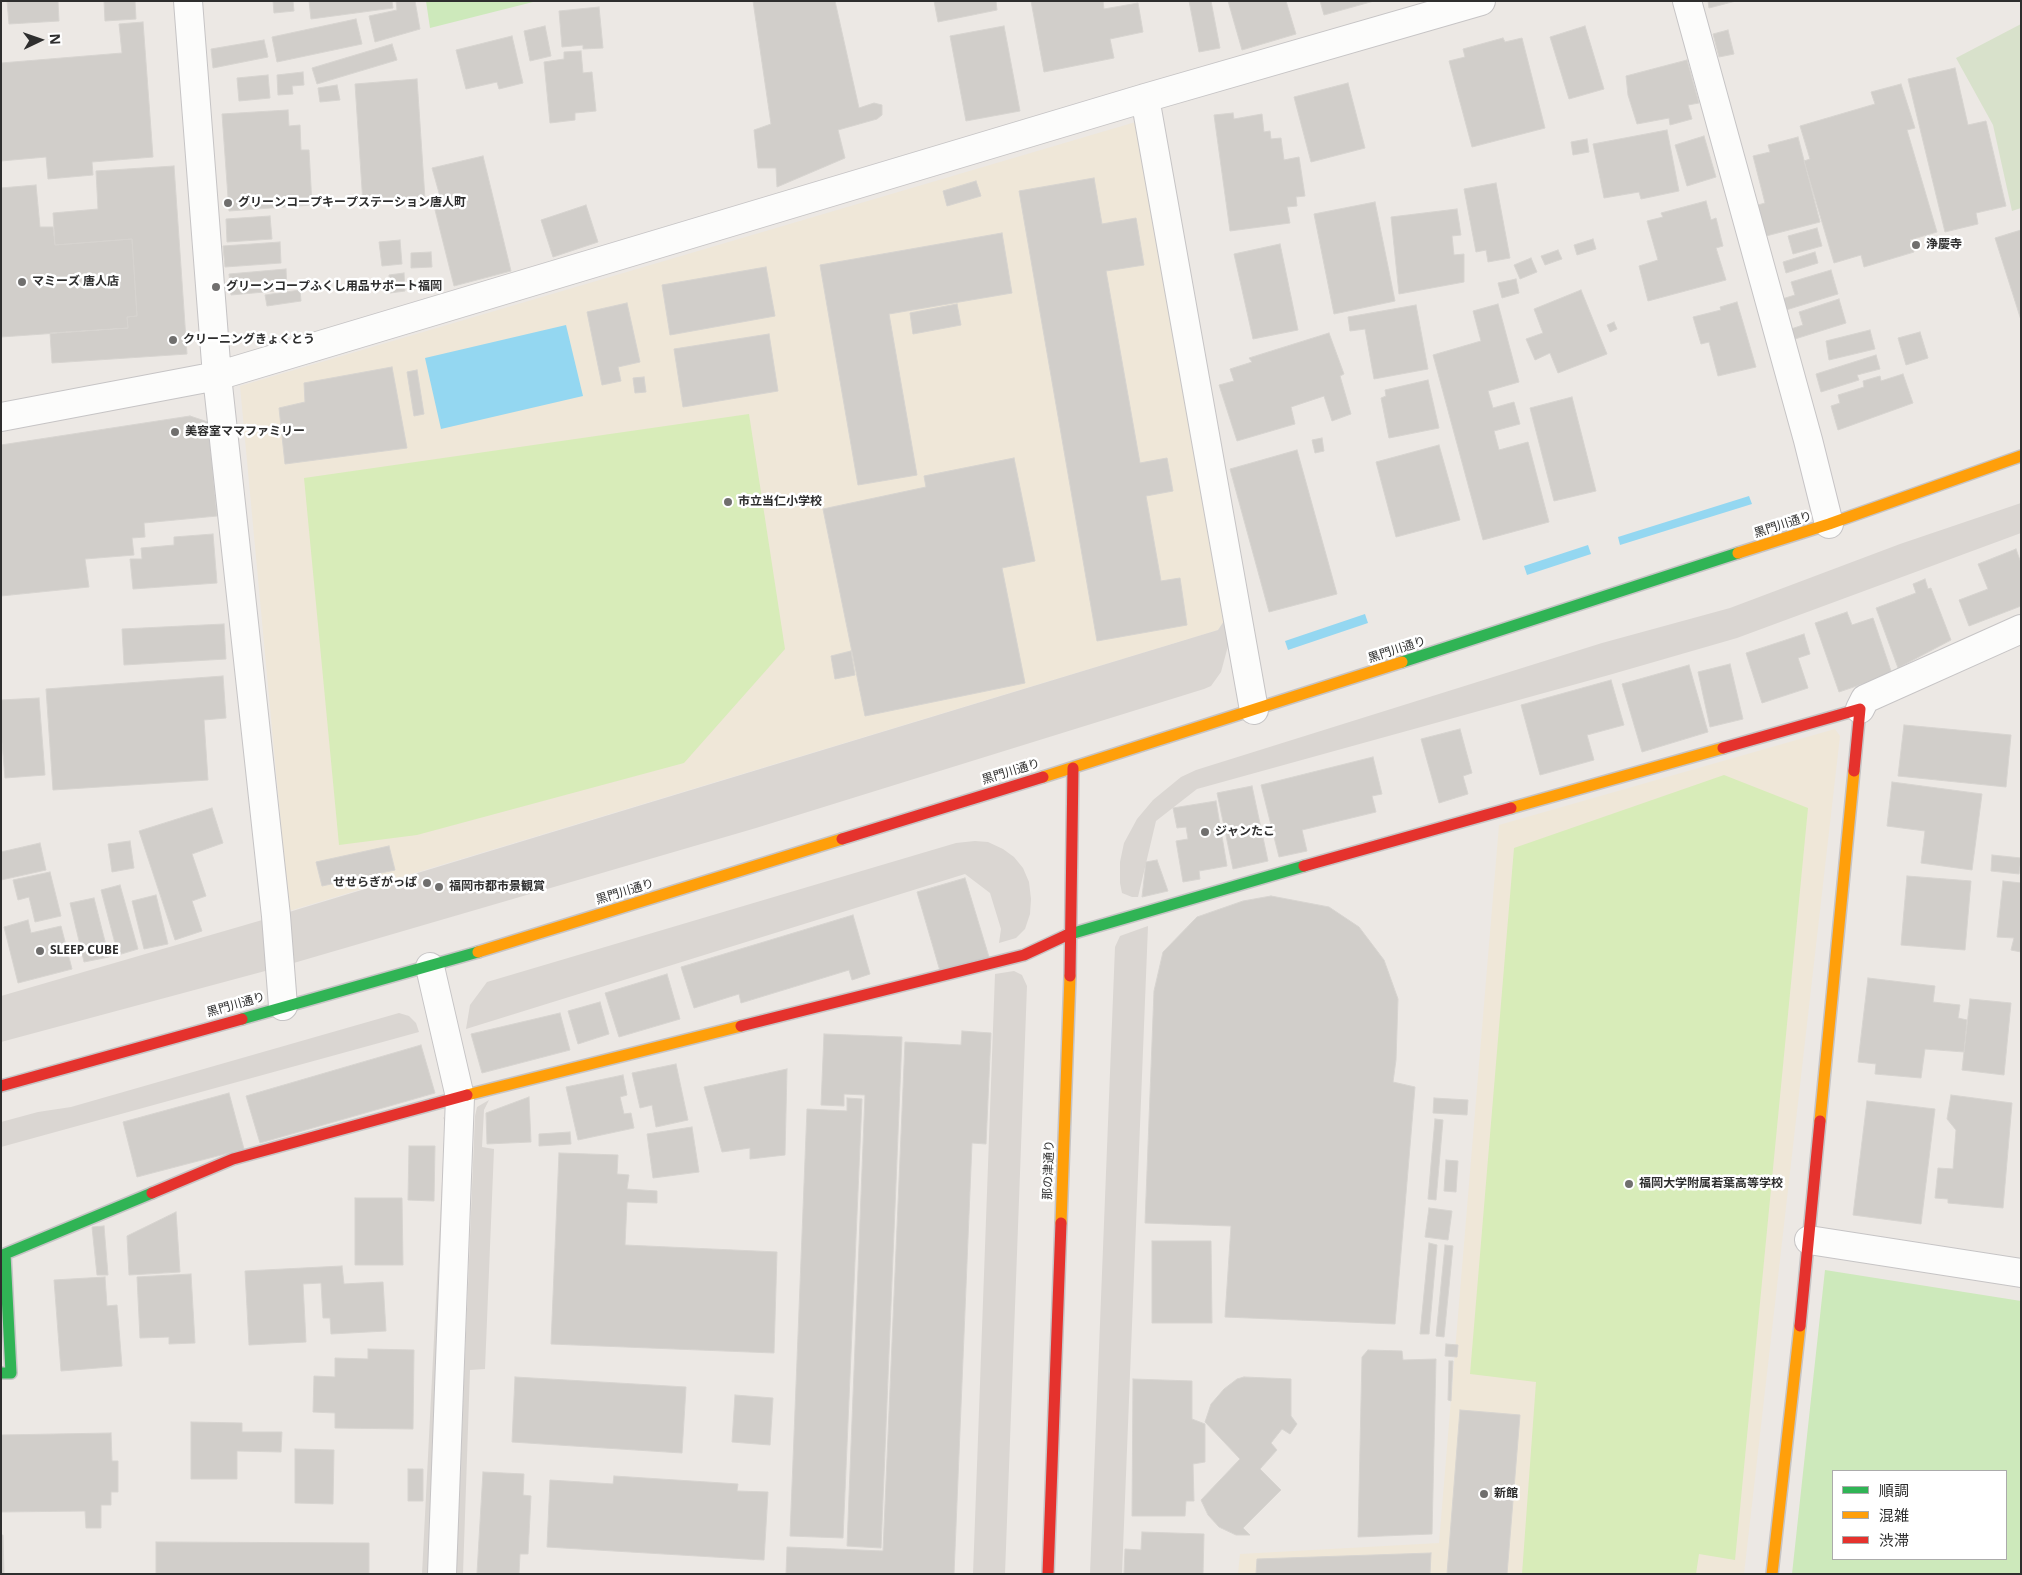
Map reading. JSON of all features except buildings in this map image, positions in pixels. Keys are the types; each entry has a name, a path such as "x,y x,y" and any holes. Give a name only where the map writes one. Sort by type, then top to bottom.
{"street":[{"path":"188,1 216,376 276,916 283,1006"},
{"path":"1687,1 1830,524"},
{"path":"1,416 216,376 1145,98 1477,2"},
{"path":"1145,98 1254,710"},
{"name":"黒門川通り","path":"1,1086 283,1006 430,967 1073,768 1830,524 2021,456"},
{"path":"1772,1574 1809,1240 1860,709 1865,699 2021,629"},
{"path":"1,1374 11,1373 5,1254 233,1159 460,1097 1024,955 1072,932 1860,709"},
{"name":"那の津通り","path":"1048,1574 1072,932 1073,768"},
{"path":"430,967 460,1097 442,1574"},
{"path":"1809,1240 2021,1273"}],"shaded area":[{"name":"市立当仁小学校","path":"1139,121 1226,618 1218,630 289,911 240,386"},
{"path":"2021,503 2021,533 1737,638 1197,789 1156,821 1138,897 1122,893 1120,862 1124,843 1137,819 1153,800 1181,777 1196,770 1602,643 1730,608 1900,544"},
{"path":"1226,618 1228,646 1221,672 1211,686 1204,689 756,828 280,967 1,1042 1,996 276,916 1218,630"},
{"name":"福岡大学附属若葉高等学校","path":"1835,729 1840,736 1744,1574 1238,1574 1240,1554 1439,1543 1499,825"},
{"path":"988,842 1014,857 1023,868 1029,882 1030,914 1025,929 1016,938 999,943 1001,929 990,893 965,874 466,1029 470,1005 487,982 956,843"},
{"path":"1148,926 1122,1574 1090,1574 1115,947 1120,936"},
{"path":"1014,971 1022,975 1027,986 1005,1574 973,1574 995,974"},
{"path":"399,1013 409,1016 416,1023 419,1032 1,1147 1,1122 38,1112 71,1107"},
{"path":"489,1100 484,1110 482,1147 494,1149 485,1369 470,1370 463,1574 456,1574 475,1116 477,1107"},
{"path":"443,1117 448,1121 432,1574 422,1574 445,1122"}],"green space":[{"path":"426,1 537,1 430,28"},
{"path":"2021,24 2021,208 2012,211 1993,125 1956,58"},
{"path":"749,414 785,649 684,763 417,835 339,845 304,478"},
{"name":"福岡大学附属若葉高等学校","path":"1724,775 1808,808 1735,1560 1699,1554 1696,1574 1522,1574 1536,1382 1470,1374 1514,848"},
{"path":"1825,1270 2021,1301 2021,1574 1792,1574"}],"water":[{"path":"566,325 583,396 441,429 425,358"},
{"path":"1749,496 1752,504 1620,545 1618,537"},
{"path":"1588,545 1591,554 1527,575 1524,566"},
{"path":"1365,614 1368,623 1288,650 1285,641"}],"traffic: fast":[{"path":"1402,662 1738,553"},
{"path":"1067,935 1304,866"},
{"path":"242,1019 478,952"},
{"path":"1,1373 11,1373 5,1254 152,1193"}],"traffic: slow":[{"path":"1738,553 1829,524 2021,456"},
{"path":"1043,777 1402,662"},
{"path":"1511,808 1723,748"},
{"path":"1820,1121 1854,771"},
{"path":"478,952 842,839"},
{"path":"1061,1223 1070,976"},
{"path":"467,1095 741,1026"},
{"path":"1772,1574 1800,1326"}],"traffic: jam":[{"path":"1723,748 1860,709 1854,771"},
{"path":"1070,976 1073,768"},
{"path":"842,839 1043,777"},
{"path":"1304,866 1511,808"},
{"path":"741,1026 1024,955 1067,935"},
{"path":"1,1086 242,1019"},
{"path":"152,1193 233,1159 467,1095"},
{"path":"1800,1326 1820,1121"},
{"path":"1048,1574 1061,1223"}],"place":[{"name":"グリーンコープキープステーション唐人町","path":"228,203"},
{"name":"浄慶寺","path":"1916,245"},
{"name":"マミーズ 唐人店","path":"22,282"},
{"name":"グリーンコープふくし用品サポート福岡","path":"216,287"},
{"name":"クリーニングきょくとう","path":"173,340"},
{"name":"美容室ママファミリー","path":"175,432"},
{"name":"市立当仁小学校","path":"728,502"},
{"name":"ジャンたこ","path":"1205,832"},
{"name":"せせらぎがっぱ","path":"427,883"},
{"name":"福岡市都市景観賞","path":"439,887"},
{"name":"SLEEP CUBE","path":"40,951"},
{"name":"福岡大学附属若葉高等学校","path":"1629,1184"},
{"name":"新館","path":"1484,1494"}]}
